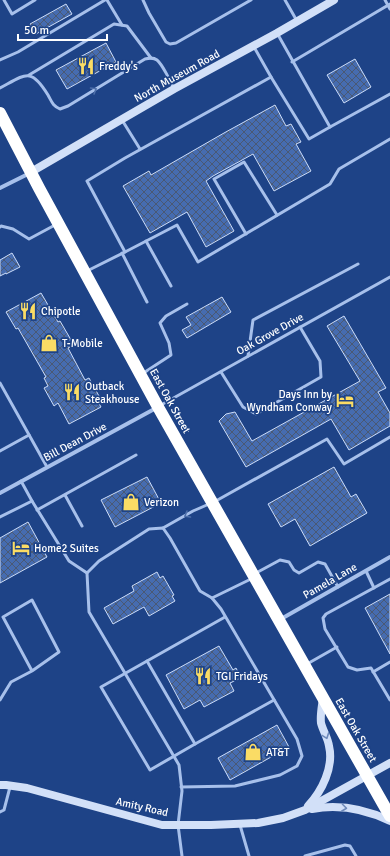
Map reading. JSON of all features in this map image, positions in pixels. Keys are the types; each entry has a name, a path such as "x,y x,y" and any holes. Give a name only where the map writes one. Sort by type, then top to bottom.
{"highway":[{"name":"East Oak Street","path":"0,113 140,375 390,816"}],"street":[{"name":"North Museum Road","path":"31,172 174,89 334,0"},
{"path":"0,188 31,172"},
{"name":"Bill Dean Drive","path":"0,493 158,407"},
{"name":"Pamela Lane","path":"279,621 390,557"},
{"name":"East Oak Street","path":"305,810 316,796 324,781 330,760 330,747 321,723 323,698"},
{"name":"Amity Road","path":"0,785 27,788 162,825 258,823 283,818 305,810 390,763"},
{"name":"Amity Road","path":"305,810 329,807 348,808 366,812 390,821"}],"lane":[{"path":"4,0 12,14 35,0"},
{"path":"0,60 18,52 106,0 122,25"},
{"path":"143,0 166,42 170,44 176,43 251,0"},
{"path":"285,0 297,21"},
{"path":"292,62 389,7 385,0"},
{"path":"27,76 114,24 127,26 152,58 161,64 174,89"},
{"path":"277,33 330,127"},
{"path":"253,46 309,139 390,94"},
{"path":"0,88 20,77 30,75 36,78 54,106 60,109 68,106 145,59 152,58"},
{"path":"147,302 87,181 140,149 271,77"},
{"path":"122,120 140,149"},
{"path":"85,272 177,225 198,262 330,184 339,169 390,139"},
{"path":"246,234 214,179 244,162 277,215"},
{"path":"0,227 13,229 29,239 59,224"},
{"path":"146,241 171,286"},
{"path":"248,356 253,320 358,264"},
{"name":"Oak Grove Drive","path":"158,407 390,277"},
{"path":"140,375 171,355 169,344 160,323 166,316 187,304"},
{"path":"221,372 243,407 256,414 321,377 320,361 300,327"},
{"path":"0,383 47,467"},
{"path":"0,451 29,435"},
{"path":"182,856 178,825 182,791 179,766 89,612 87,573 99,561 149,529 163,528 193,511 212,503 328,439 344,464 390,437"},
{"path":"38,510 136,455"},
{"path":"21,481 69,561 87,573"},
{"path":"65,495 82,526"},
{"path":"0,517 32,501"},
{"path":"163,528 200,591 212,598 221,609 297,739 302,756 297,766 280,776 235,786 181,786"},
{"path":"212,598 254,576 280,560 289,562 294,570 300,573 318,562 325,564 338,587"},
{"path":"366,571 374,588"},
{"path":"390,579 326,614 323,618 325,629 348,667 357,670 371,668 390,700"},
{"path":"0,700 11,682 32,671 59,652 32,600 3,617 32,671"},
{"path":"225,617 101,687 108,700 150,770 274,700"},
{"path":"304,665 336,647"},
{"path":"147,661 195,744"},
{"path":"373,672 390,662"},
{"path":"0,812 4,810 11,786"},
{"path":"239,823 249,856"},
{"path":"304,856 345,844 350,846 356,856"},
{"path":"319,852 321,856"}],"building":[{"path":"66,4 72,14 36,34 30,24"},
{"name":"Freddy's","path":"106,43 116,62 67,89 56,70"},
{"path":"355,59 371,87 344,103 327,75"},
{"path":"275,105 286,126 291,124 301,142 296,144 311,171 274,191 253,154 206,181 234,231 206,247 187,212 150,233 123,186 149,171 151,175"},
{"path":"12,253 20,267 0,276 0,260"},
{"path":"41,293 74,345 68,348 85,380 89,378 99,396 96,398 101,407 69,424 58,403 54,406 44,388 48,386 44,378 46,377 18,328 16,329 6,312"},
{"path":"222,297 231,312 187,338 182,330 191,325 186,317"},
{"name":"Days Inn by Wyndham Conway","path":"344,316 386,388 378,392 390,413 390,426 349,450 331,419 246,467 219,421 226,414 235,412 252,441 360,381 327,326"},
{"path":"334,467 351,497 356,494 367,513 310,546 295,519 281,527 268,504"},
{"name":"Verizon","path":"147,477 161,503 115,527 101,500"},
{"name":"Home2 Suites","path":"28,522 47,557 0,583 0,538"},
{"path":"157,572 160,578 163,576 174,595 172,596 175,601 149,616 144,607 113,624 104,608 134,591 132,586"},
{"path":"390,594 390,654 365,608"},
{"name":"TGI Fridays","path":"219,646 233,670 236,668 241,678 230,683 234,691 204,707 200,700 184,709 166,675"},
{"name":"AT&T","path":"277,725 289,747 230,780 218,758"}],"place":[{"name":"Freddy's","path":"86,66"},
{"name":"Chipotle","path":"28,311"},
{"name":"T-Mobile","path":"49,343"},
{"name":"Outback Steakhouse","path":"72,392"},
{"name":"Days Inn by Wyndham Conway","path":"345,400"},
{"name":"Verizon","path":"131,502"},
{"name":"Home2 Suites","path":"21,548"},
{"name":"TGI Fridays","path":"203,676"},
{"name":"AT&T","path":"253,752"}]}
